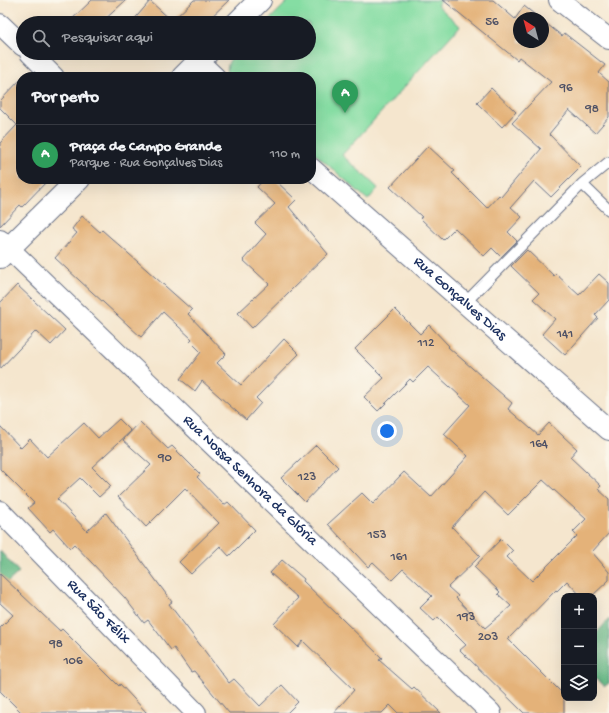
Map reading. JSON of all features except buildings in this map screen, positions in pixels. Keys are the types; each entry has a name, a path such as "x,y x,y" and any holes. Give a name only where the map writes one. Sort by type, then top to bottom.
{"main road":[{"path":"244,16 260,0"},
{"path":"188,72 200,60"},
{"path":"3,249 74,184"}],"street":[{"path":"559,0 609,39"},
{"path":"0,24 16,39"},
{"path":"37,60 49,72"},
{"path":"205,60 211,72"},
{"name":"Rua Gonçalves Dias","path":"316,172 609,430"},
{"name":"Rua Nossa Senhora da Glória","path":"3,249 491,713"},
{"name":"Rua São Félix","path":"0,511 196,713"}],"lane":[{"path":"465,303 582,184 609,162"},
{"path":"582,184 609,210"}],"green space":[{"path":"289,0 441,0 437,5 460,26 342,155 378,188 368,200 316,154 316,72 228,72 227,67 230,60 316,60 316,16 273,16"},
{"path":"0,551 19,572 8,582 0,575"},
{"path":"609,619 609,683 605,686 597,680 597,633"}],"place":[{"name":"Praça de Campo Grande","path":"345,113"}]}
